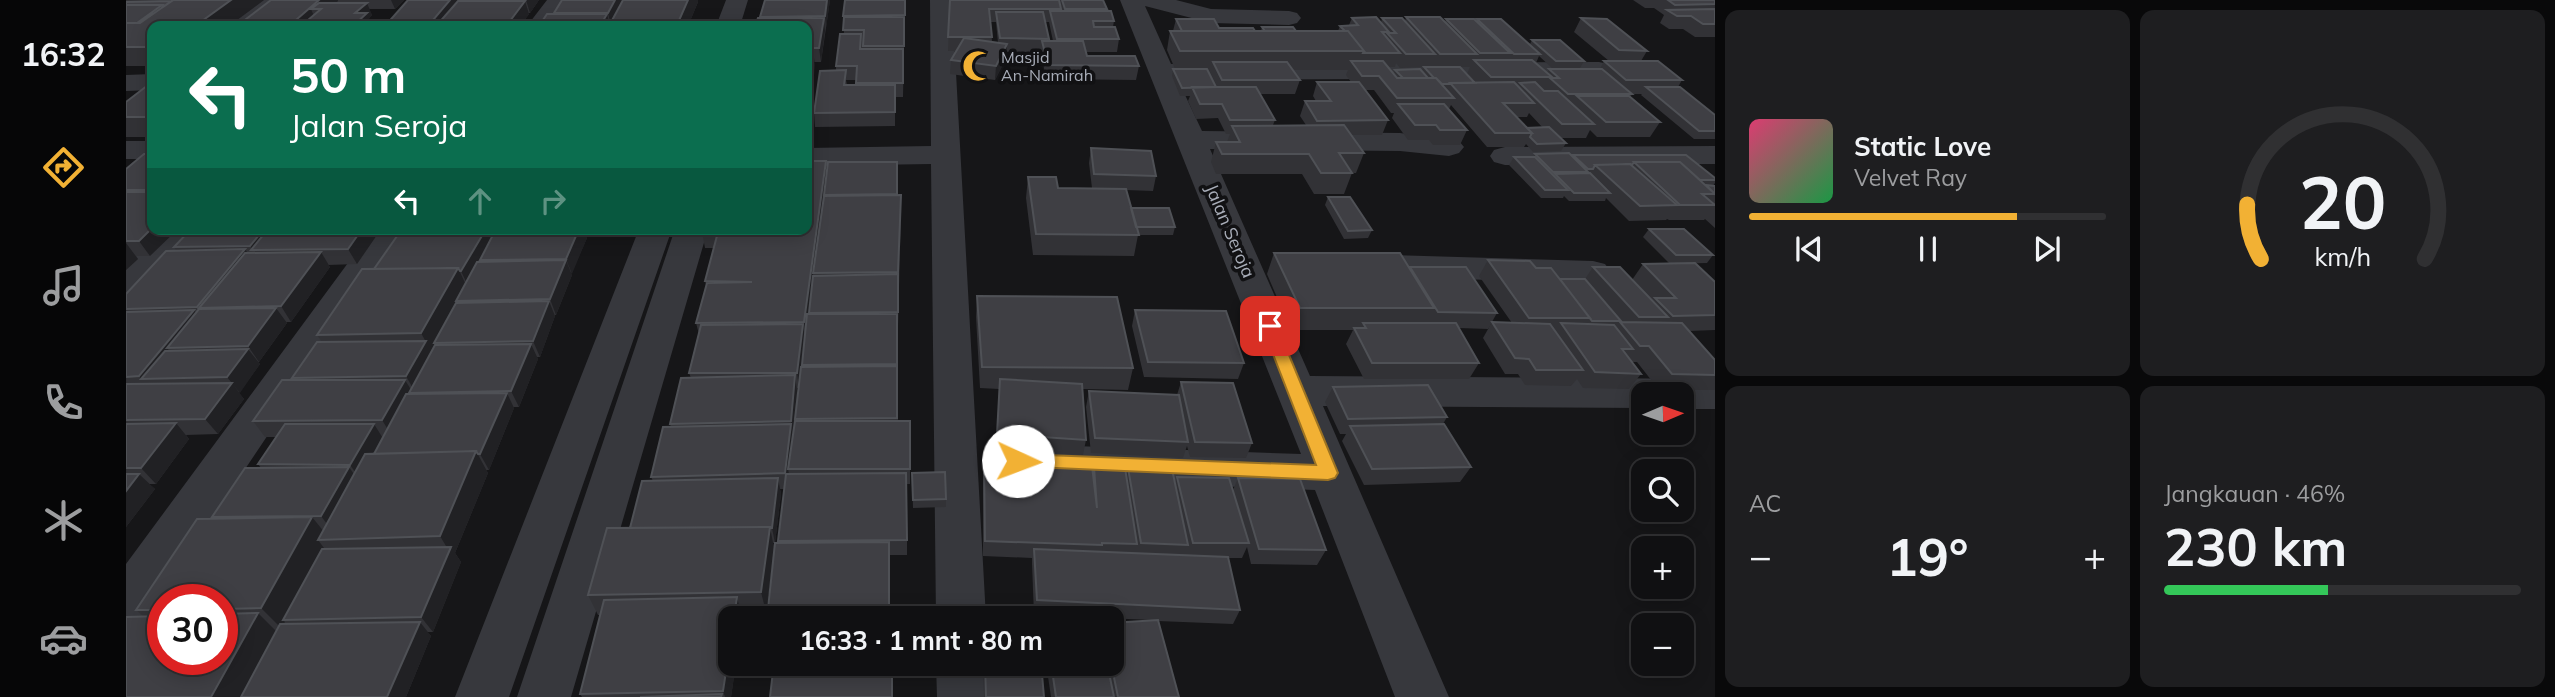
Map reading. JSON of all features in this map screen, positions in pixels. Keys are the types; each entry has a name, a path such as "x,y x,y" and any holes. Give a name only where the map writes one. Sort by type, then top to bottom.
{"street":[{"path":"243,21 269,0"},
{"path":"543,21 559,0"},
{"path":"941,0 961,606"},
{"name":"Jalan Seroja","path":"1132,0 1191,140 1257,262 1296,391 1422,697"},
{"path":"1149,0 1211,16 1289,18"},
{"path":"732,21 751,4"},
{"path":"1163,72 1619,70"},
{"path":"812,132 945,145"},
{"path":"1191,140 1400,142 1449,147"},
{"path":"812,158 945,145"},
{"path":"126,150 147,150"},
{"path":"1505,156 1715,155"},
{"path":"126,286 177,235"},
{"path":"126,604 386,235"},
{"path":"482,697 654,235"},
{"path":"544,697 690,235"},
{"path":"1327,264 1593,272"},
{"path":"1296,391 1715,394"},
{"path":"1018,461 1328,473"},
{"path":"523,587 578,586"},
{"path":"963,676 964,697"}],"building":[{"path":"173,0 231,0 202,21 147,21 147,47 126,47 126,23 140,23"},
{"path":"271,0 319,0 295,21 244,21"},
{"path":"408,0 450,0 432,21 389,21"},
{"path":"562,0 615,0 608,13 554,13"},
{"path":"623,0 688,0 679,21 612,21"},
{"path":"765,0 827,0 825,16 760,17"},
{"path":"845,0 905,0 905,15 843,16"},
{"path":"950,0 1059,0 1061,9 989,9 992,37 948,37"},
{"path":"1062,0 1103,0 1107,9 1065,9"},
{"path":"1668,0 1715,0 1715,4 1675,5"},
{"path":"172,1 163,7 126,5 126,2"},
{"path":"458,1 525,1 510,21 440,21"},
{"path":"319,3 367,3 355,13 367,13 358,21 307,21 321,9 311,9"},
{"path":"126,5 162,5 137,23 126,23"},
{"path":"1715,9 1715,24 1703,24 1691,16 1677,16 1667,10"},
{"path":"1050,11 1111,11 1114,21 1093,21 1094,27 1115,27 1119,39 1057,39"},
{"path":"996,12 1043,12 1049,39 1000,38"},
{"path":"547,14 607,14 603,21 542,21"},
{"path":"844,17 904,17 904,46 863,46 864,30 843,30"},
{"path":"1376,17 1389,32 1382,32 1400,53 1363,53 1348,31 1340,26 1358,25 1352,18"},
{"path":"1406,17 1440,17 1477,54 1440,54"},
{"path":"758,18 824,18 819,48 812,48 812,21 757,21"},
{"path":"1382,18 1402,18 1435,54 1406,54 1387,33 1396,33"},
{"path":"1581,18 1607,19 1647,51 1619,50"},
{"path":"1176,19 1214,19 1219,28 1253,28 1255,31 1182,31"},
{"path":"1446,19 1474,19 1510,53 1480,53"},
{"path":"1477,19 1501,19 1540,54 1514,54"},
{"path":"1262,27 1293,27 1296,31 1265,31"},
{"path":"1170,31 1348,31 1364,51 1180,51"},
{"path":"840,34 861,34 860,49 903,49 903,83 856,83 857,66 836,66"},
{"path":"964,38 1007,44 996,66 951,60"},
{"path":"1532,40 1560,40 1584,61 1556,61"},
{"path":"1042,41 1083,41 1087,56 1135,56 1139,66 1048,65"},
{"path":"1474,60 1532,60 1552,77 1491,77"},
{"path":"1351,61 1383,61 1397,78 1436,78 1454,98 1397,98 1379,76 1362,76"},
{"path":"1604,61 1658,61 1682,80 1626,80"},
{"path":"1213,62 1287,62 1300,80 1222,80"},
{"path":"1424,67 1460,67 1475,83 1442,84"},
{"path":"1173,69 1207,69 1216,87 1182,88"},
{"path":"1420,69 1428,78 1403,78 1395,70"},
{"path":"1549,69 1602,69 1632,94 1568,94 1550,78 1559,78"},
{"path":"846,70 844,85 895,85 895,112 814,113 820,71"},
{"path":"1317,82 1359,82 1388,120 1317,121 1305,101 1331,101"},
{"path":"1514,82 1534,103 1503,103 1532,133 1495,133 1450,83"},
{"path":"1535,82 1544,91 1558,91 1594,124 1562,124 1520,83"},
{"path":"147,86 147,117 126,117 126,102"},
{"path":"1192,87 1256,87 1275,120 1230,120 1222,104 1200,104"},
{"path":"1646,87 1680,87 1715,115 1715,131 1699,131"},
{"path":"1577,96 1629,96 1660,122 1606,122"},
{"path":"1398,104 1444,104 1467,130 1440,130 1436,125 1415,125"},
{"path":"1344,125 1364,153 1339,153 1352,173 1321,173 1309,154 1222,154 1216,142 1240,142 1232,126"},
{"path":"1549,127 1566,143 1537,144 1530,137 1532,133 1527,128"},
{"path":"1091,148 1151,151 1156,176 1094,174"},
{"path":"1569,153 1588,172 1553,172 1535,154"},
{"path":"147,154 147,190 126,190 126,169"},
{"path":"1573,155 1686,155 1715,180 1700,180 1680,162 1634,162 1632,165 1595,165 1593,169 1588,169"},
{"path":"1514,157 1535,157 1568,190 1545,190"},
{"path":"812,161 826,161 804,322 696,323 707,283 752,282 705,281 717,235 812,235"},
{"path":"828,162 897,162 897,194 824,195"},
{"path":"1634,162 1680,162 1715,194 1702,194 1715,205 1680,205"},
{"path":"1630,164 1677,205 1640,206 1595,165"},
{"path":"1590,173 1610,193 1574,193 1555,174"},
{"path":"1028,177 1056,177 1058,188 1126,189 1139,235 1036,234"},
{"path":"1706,185 1715,186 1715,194"},
{"path":"126,192 147,192 147,233 139,241 126,241"},
{"path":"901,195 898,272 813,273 824,196"},
{"path":"1328,197 1350,197 1372,230 1348,231"},
{"path":"1131,208 1169,208 1175,227 1136,227"},
{"path":"1649,229 1684,229 1713,255 1676,255"},
{"path":"185,235 259,235 250,246 174,247"},
{"path":"263,235 358,235 348,249 251,250"},
{"path":"398,235 482,235 461,271 458,268 374,269"},
{"path":"493,235 576,235 566,259 480,260"},
{"path":"245,249 197,307 126,309 126,294 166,251"},
{"path":"321,252 281,306 199,308 245,253"},
{"path":"1274,253 1400,253 1434,308 1300,308"},
{"path":"566,260 550,299 456,301 477,262"},
{"path":"1488,260 1530,261 1536,268 1551,268 1590,318 1529,318"},
{"path":"1695,263 1715,282 1715,315 1673,316 1655,298 1676,298 1643,264"},
{"path":"1410,267 1466,267 1497,313 1438,312"},
{"path":"1593,267 1620,267 1668,317 1639,317"},
{"path":"458,268 421,333 317,335 362,269"},
{"path":"898,274 898,312 809,313 813,276"},
{"path":"1560,279 1585,279 1621,321 1592,321"},
{"path":"977,296 1117,297 1133,368 982,367"},
{"path":"549,301 533,341 434,343 456,303"},
{"path":"276,308 248,346 167,348 199,309"},
{"path":"194,310 139,376 126,377 126,312"},
{"path":"1135,310 1226,311 1244,363 1148,362"},
{"path":"807,314 897,314 897,364 802,365"},
{"path":"1492,322 1550,324 1583,370 1536,370 1529,359 1515,358"},
{"path":"1620,322 1682,323 1715,360 1715,375 1672,374 1649,346 1640,346"},
{"path":"1363,323 1456,323 1479,363 1372,363 1354,328 1366,328"},
{"path":"1561,323 1614,325 1633,349 1622,349 1641,374 1595,372"},
{"path":"803,324 797,373 689,373 701,325"},
{"path":"426,341 406,376 292,378 317,342"},
{"path":"531,344 511,391 409,393 435,345"},
{"path":"248,349 227,377 141,379 165,351"},
{"path":"897,366 897,418 795,419 801,367"},
{"path":"795,375 791,421 670,424 681,378"},
{"path":"1000,379 1082,384 1086,440 997,434"},
{"path":"282,380 405,380 382,420 253,421"},
{"path":"1181,382 1233,383 1252,443 1195,442"},
{"path":"232,383 205,419 126,420 126,384"},
{"path":"1428,385 1447,417 1348,419 1333,387"},
{"path":"1089,391 1179,395 1188,442 1095,438"},
{"path":"507,393 480,454 476,451 374,454 406,394"},
{"path":"795,421 910,421 910,469 788,469"},
{"path":"176,423 141,468 126,468 126,424"},
{"path":"285,424 374,424 350,465 258,464"},
{"path":"791,424 785,473 651,477 663,427"},
{"path":"1444,424 1471,467 1372,469 1350,426"},
{"path":"476,451 440,536 318,540 365,454"},
{"path":"984,462 1092,466 1097,508 1094,467 1125,468 1137,544 985,541"},
{"path":"349,467 321,516 212,517 245,468"},
{"path":"1128,468 1172,469 1188,545 1141,543"},
{"path":"945,472 946,499 913,500 912,473"},
{"path":"906,473 907,540 778,541 786,474"},
{"path":"126,474 139,474 126,491"},
{"path":"1177,477 1229,478 1249,543 1193,543"},
{"path":"778,478 772,528 630,528 642,481"},
{"path":"1238,478 1300,479 1326,550 1259,549"},
{"path":"312,517 261,608 238,609 238,584 153,584 197,519"},
{"path":"770,527 761,592 588,595 607,528"},
{"path":"889,542 889,606 768,606 775,543"},
{"path":"451,547 421,617 283,620 322,549"},
{"path":"1034,549 1228,557 1240,610 1037,600"},
{"path":"147,594 147,610 136,610"},
{"path":"737,597 736,606 718,606 718,676 725,676 723,691 580,694 604,600"},
{"path":"258,613 238,649 238,614"},
{"path":"147,616 147,675 223,675 211,697 126,697 126,617"},
{"path":"1158,620 1179,697 1118,697 1114,676 1124,676 1124,622"},
{"path":"420,622 387,697 241,697 280,624"},
{"path":"772,676 892,676 892,697 770,697"},
{"path":"985,676 1042,676 1044,697 986,697"},
{"path":"1053,676 1110,676 1114,697 1056,697"},
{"path":"722,694 721,697 640,697"}],"place":[{"name":"Masjid An-Namirah","path":"978,66"}],"route":[{"path":"1018,461 1328,473 1270,326"}]}
